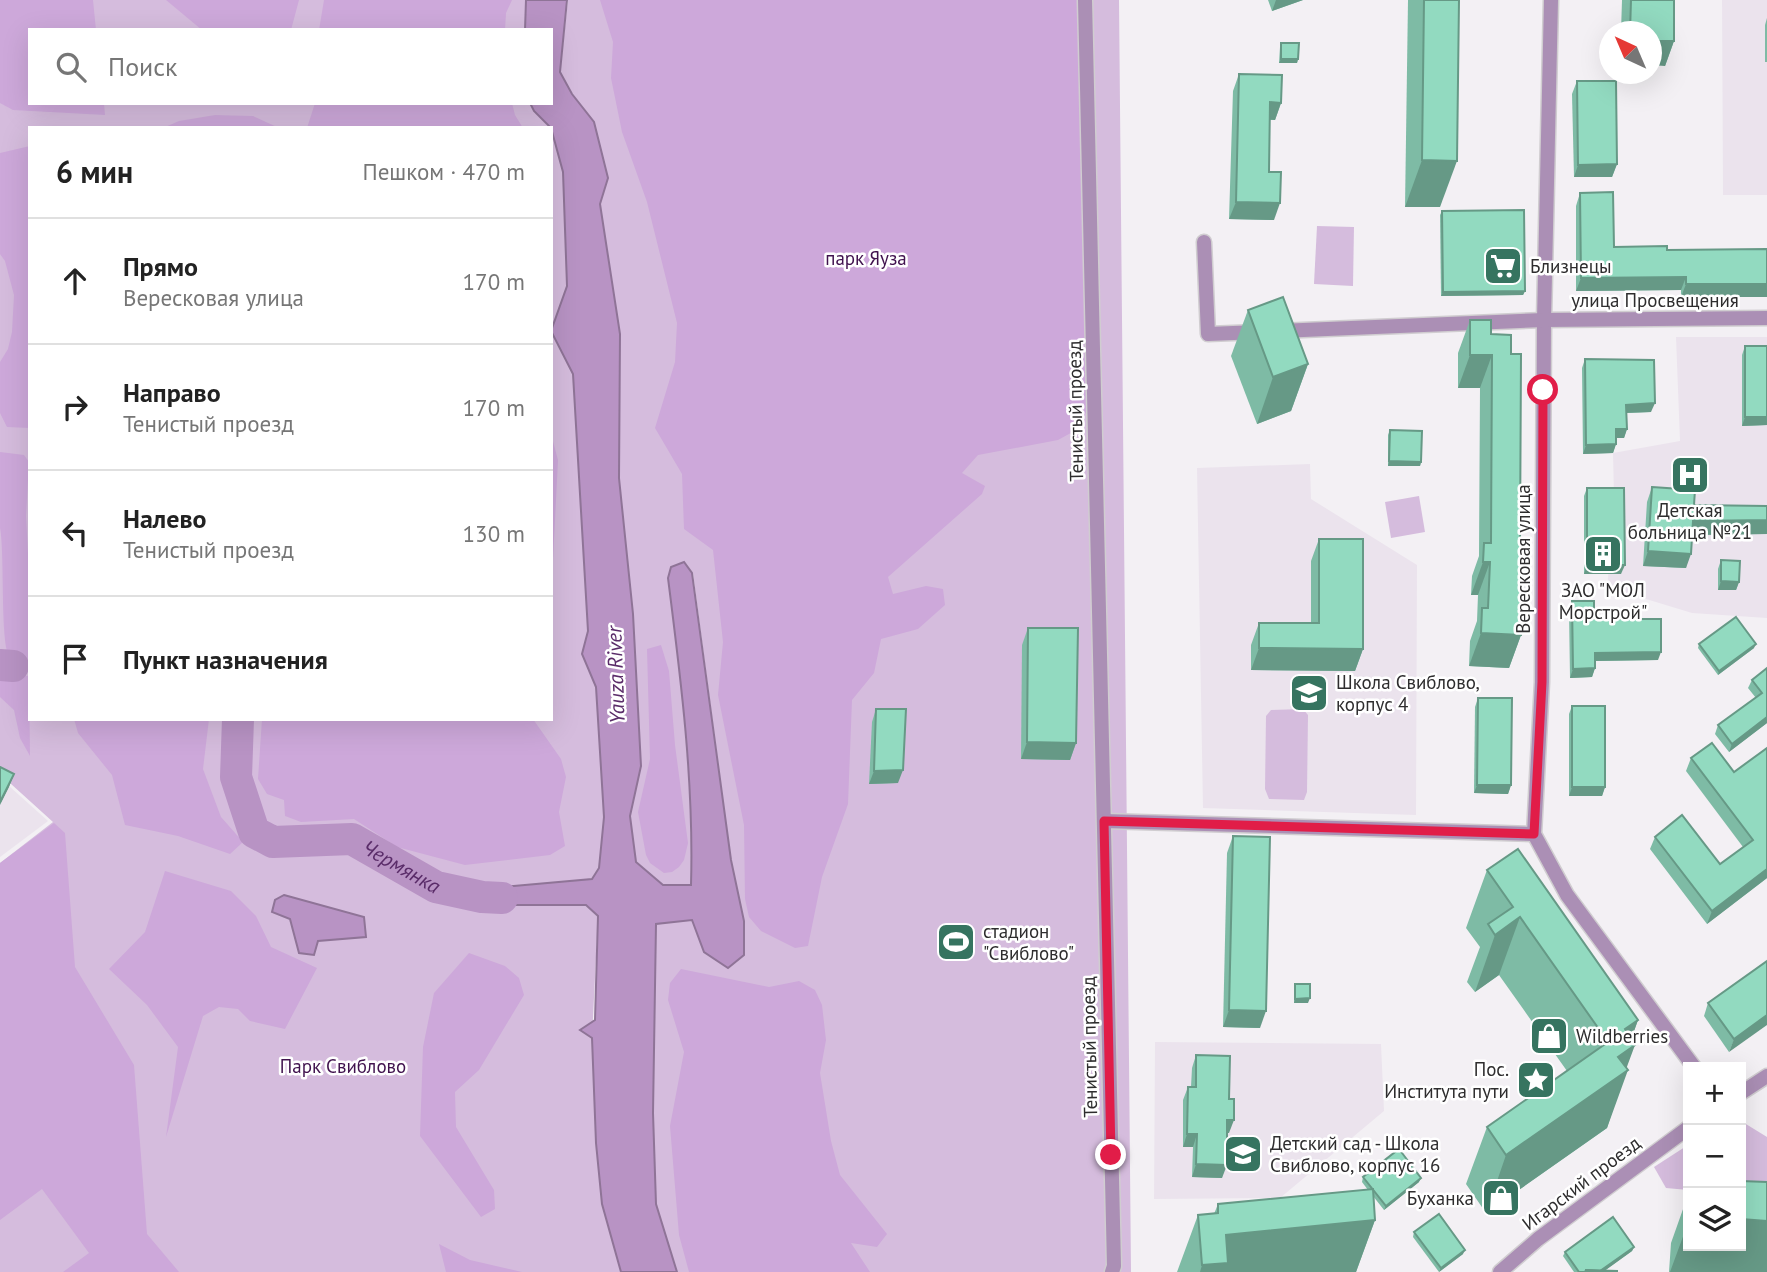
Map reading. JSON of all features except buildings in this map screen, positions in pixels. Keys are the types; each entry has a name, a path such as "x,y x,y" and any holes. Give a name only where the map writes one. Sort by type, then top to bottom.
{"street":[{"name":"Тенистый проезд","path":"1085,0 1112,1272"},
{"name":"Вересковая улица","path":"1534,834 1542,682 1544,320 1551,0"},
{"name":"улица Просвещения","path":"1204,243 1208,334 1544,320 1767,318"},
{"path":"1104,821 1534,834 1567,895 1690,1062"},
{"path":"1746,1090 1767,1076"},
{"name":"Игарский проезд","path":"1500,1272 1549,1231 1683,1132"}],"shaded area":[{"path":"1722,0 1767,0 1767,195 1723,195"},
{"name":"Детская больница №21","path":"1676,337 1767,337 1767,618 1692,613 1623,592 1607,592 1614,496 1613,453 1680,441"},
{"name":"Школа Свиблово, корпус 4","path":"1310,464 1311,499 1417,565 1416,815 1203,808 1197,468"},
{"path":"0,778 48,821 0,857"},
{"name":"Детский сад - Школа Свиблово, корпус 16","path":"1155,1042 1381,1044 1384,1111 1280,1198 1154,1199"}],"green space":[{"name":"Парк Свиблово","path":"0,0 526,0 525,28 28,28 28,105 532,105 547,126 28,126 28,721 553,721 553,334 573,374 588,631 582,654 596,687 604,817 599,868 592,879 502,887 446,887 502,905 586,905 598,917 592,1038 596,1143 602,1204 621,1272 0,1272 0,863 53,822 0,774"},
{"path":"0,0 93,0 96,28 28,28 28,105 104,105 105,115 13,110 0,103"},
{"path":"166,0 299,0 292,28 200,28"},
{"path":"324,0 512,0 506,13 505,28 319,28"},
{"name":"парк Яуза","path":"568,0 1119,0 1131,1272 677,1272 656,1204 653,1113 656,924 692,920 704,952 744,921 731,860 693,573 684,562 668,578 688,769 691,885 663,885 636,862 630,816 641,765 633,614 619,478 620,334 600,203 608,178 594,122 572,94 560,72"},
{"path":"600,0 1084,0 1089,406 1078,429 1058,440 978,455 962,473 985,486 982,494 888,577 893,594 926,586 943,589 945,605 918,629 881,639 874,673 852,700 848,804 822,877 808,946 795,948 761,931 749,917 745,899 744,825 718,695 723,642 713,550 684,529 682,474 655,428 675,362 677,323 647,202 622,132 611,78 613,42"},
{"path":"314,105 512,105 522,126 308,126"},
{"path":"215,115 253,116 275,126 168,126 179,121"},
{"path":"553,137 563,172 567,286 553,324"},
{"path":"28,146 28,428 7,427 0,413 0,362 8,349 12,332 14,295 5,261 0,254 0,153"},
{"path":"1317,226 1354,227 1353,286 1314,284"},
{"path":"553,441 558,460 553,560"},
{"path":"0,452 24,455 28,461 28,660 11,658 6,647 0,528"},
{"path":"1419,496 1425,532 1391,538 1385,502"},
{"path":"661,645 669,671 675,745 688,843 684,860 679,867 664,873 650,863 646,855 638,812 650,759 647,649"},
{"path":"0,674 28,676 30,756 20,738 14,710 0,697"},
{"path":"1303,709 1308,715 1307,792 1304,800 1269,799 1265,789 1266,716 1271,710"},
{"path":"75,721 209,721 203,769 221,817 243,842 230,854 178,836 125,825 112,775 78,733"},
{"path":"262,721 534,721 561,759 566,777 559,812 565,846 550,855 465,865 397,847 354,819 301,822 285,816 284,800 267,794 258,779"},
{"path":"54,823 65,833 75,967 134,1065 147,1234 179,1272 63,1272 89,1253 42,1189 0,1220 0,863"},
{"path":"165,871 231,891 256,916 271,947 317,968 285,1029 250,1021 238,1009 219,1007 203,1016 166,1137 178,1047 147,1005 109,969 145,932"},
{"path":"469,953 505,966 519,978 524,995 479,1070 455,1092 456,1127 494,1190 495,1209 481,1217 420,1136 423,1047 434,993"},
{"path":"681,969 769,987 799,981 815,990 822,1005 826,1040 820,1073 831,1141 840,1175 887,1234 877,1247 851,1243 870,1272 689,1272 679,1235 670,1126 684,1052 668,1000 670,983"},
{"path":"1746,1124 1767,1137 1767,1195 1746,1193"},
{"path":"1683,1148 1683,1190 1666,1188 1654,1167"},
{"path":"439,1244 470,1260 522,1272 446,1272"}],"water":[{"name":"Yauza River","path":"526,0 567,0 560,72 572,94 594,122 608,178 600,204 620,334 619,478 633,614 641,766 630,816 636,862 663,885 691,885 688,769 668,578 671,567 684,562 692,573 731,860 744,921 744,955 728,968 704,952 692,920 656,924 653,1113 656,1204 677,1272 621,1272 602,1204 596,1143 592,1038 580,1030 595,1020 598,916 586,905 502,905 443,887 502,887 592,879 599,868 604,817 596,687 582,654 588,631 573,374 553,335 553,325 567,286 563,172 553,126 549,126 531,105 553,105 553,28 525,28"},
{"path":"284,895 364,917 366,937 318,941 314,955 299,953 290,919 272,912 275,900"}],"waterway":[{"name":"Чермянка","path":"0,665 13,666"},
{"name":"Чермянка","path":"238,721 236,777 254,832 273,842 352,839 436,887 482,897 502,898"}],"place":[{"name":"Близнецы","path":"1503,266"},
{"name":"Детская больница №21","path":"1690,475"},
{"name":"ЗАО \"МОЛ Морстрой\"","path":"1603,554"},
{"name":"Школа Свиблово, корпус 4","path":"1309,693"},
{"name":"стадион \"Свиблово\"","path":"956,942"},
{"name":"Wildberries","path":"1549,1036"},
{"name":"Пос. Института пути","path":"1536,1080"},
{"name":"Детский сад - Школа Свиблово, корпус 16","path":"1243,1154"},
{"name":"Буханка","path":"1501,1198"}],"route":[{"path":"1111,1155 1104,821 1534,834 1542,682 1543,390"}]}
